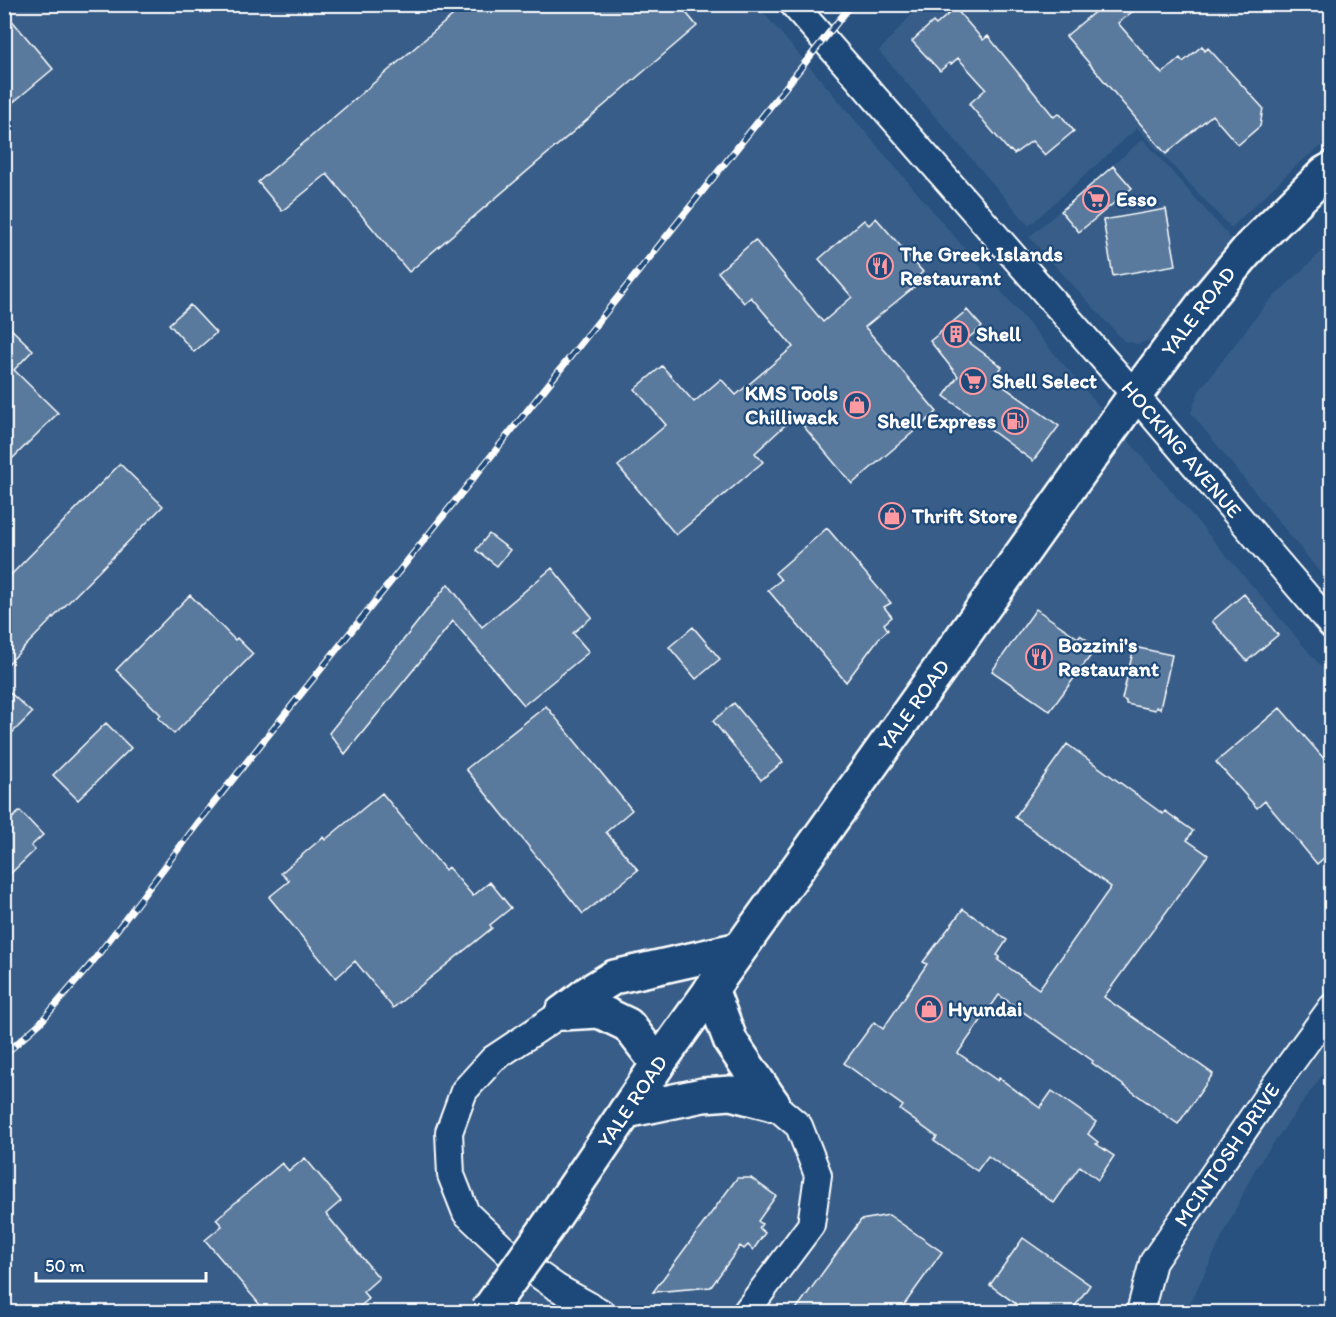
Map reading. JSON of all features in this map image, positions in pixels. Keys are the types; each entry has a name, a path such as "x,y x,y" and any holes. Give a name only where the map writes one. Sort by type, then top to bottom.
{"main road":[{"name":"YALE ROAD","path":"487,1312 658,1064 1135,395 1210,295 1251,246 1332,169"},
{"path":"562,1013 614,977 739,950"},
{"path":"711,989 731,1042 773,1104"},
{"path":"562,1013 599,1011 628,1025 658,1064"},
{"path":"626,1112 703,1095 731,1093 773,1104"}],"street":[{"name":"HOCKING AVENUE","path":"793,4 1135,395 1332,626"},
{"name":"MCINTOSH DRIVE","path":"1140,1312 1153,1262 1275,1085 1332,1007"},
{"path":"562,1013 493,1059 464,1091 449,1132 451,1175 466,1213 509,1254 556,1287 601,1312"},
{"path":"746,1312 811,1225 818,1175 799,1126 773,1104"}],"shaded area":[{"path":"5,5 757,5 1331,678 1331,1063 1255,1169 1186,1312 5,1312"},
{"path":"920,5 1331,5 1331,139 1299,163 1231,228 1137,128 1029,226 879,51"},
{"path":"1143,139 1234,242 1153,339 1138,344 1124,341 1029,237"},
{"path":"1331,243 1331,586 1191,413 1199,391 1266,304"}],"building":[{"path":"466,4 679,4 697,26 409,272 327,174 282,211 258,182"},
{"path":"1104,4 1142,4 1118,23 1162,74 1180,58 1183,62 1202,46 1205,51 1208,48 1263,108 1260,126 1238,145 1212,115 1166,154 1066,36"},
{"path":"955,8 983,40 988,36 1054,117 1059,113 1074,131 1045,155 1032,141 1014,154 1009,151 969,104 986,89 958,58 940,71 912,41 933,22 936,25"},
{"path":"4,11 53,69 4,110"},
{"name":"Esso","path":"1113,166 1132,188 1079,232 1061,211"},
{"name":"Esso","path":"1166,209 1176,265 1113,276 1103,220"},
{"path":"876,218 923,272 915,279 919,283 865,327 937,412 852,484 795,416 755,453 763,462 676,535 618,466 666,425 635,389 662,366 694,402 721,379 736,395 793,347 751,297 744,303 718,272 755,240 823,322 852,297 819,259 864,220 869,225"},
{"path":"190,305 216,333 194,352 169,324"},
{"path":"967,310 982,327 966,340 1002,367 993,379 1059,426 1033,461 944,396 958,376 930,341"},
{"path":"4,322 33,350 14,370 58,413 4,467"},
{"path":"120,464 163,506 4,668 4,582"},
{"path":"827,528 891,603 884,607 892,617 884,624 888,630 879,638 846,682 768,590 781,580 775,573"},
{"path":"489,534 510,550 497,566 476,550"},
{"path":"552,568 592,617 573,633 589,652 524,705 453,621 345,754 329,733 448,584 482,627"},
{"path":"1244,594 1278,635 1247,661 1212,621"},
{"path":"190,595 235,640 237,638 253,654 174,734 158,718 161,715 116,670"},
{"path":"1036,609 1078,638 1080,635 1097,647 1050,711 992,671"},
{"path":"693,627 720,659 696,679 669,647"},
{"path":"1134,647 1172,655 1160,709 1126,704 1126,701 1122,699"},
{"path":"4,687 32,713 4,741"},
{"path":"734,703 783,762 761,780 713,721"},
{"path":"546,706 632,810 606,832 638,870 583,914 466,769"},
{"path":"1280,708 1332,768 1332,851 1317,864 1265,801 1257,808 1216,762"},
{"path":"106,723 131,748 78,800 53,775"},
{"path":"1067,744 1163,814 1165,811 1193,831 1187,840 1208,855 1104,997 1213,1074 1178,1124 999,995 958,1053 998,1081 999,1078 1040,1108 1052,1091 1096,1122 1088,1134 1098,1142 1096,1144 1114,1156 1098,1180 1080,1166 1054,1203 988,1156 977,1171 934,1141 937,1137 900,1110 903,1106 844,1063 874,1022 883,1029 927,964 923,962 963,909 1007,940 997,955 1000,957 998,960 1039,989 1111,887 1015,817"},
{"path":"382,793 445,870 448,867 473,896 490,882 511,908 490,925 492,928 393,1008 355,961 336,978 269,897 289,881 281,873 323,837 325,840"},
{"path":"20,811 43,835 31,846 35,850 4,880 4,826"},
{"path":"305,1158 341,1201 326,1214 379,1278 363,1292 369,1299 353,1312 266,1312 205,1240 222,1226 216,1219 282,1163 289,1171"},
{"path":"737,1178 751,1178 776,1196 758,1221 762,1224 759,1228 765,1233 753,1250 748,1245 744,1249 740,1246 711,1287 653,1292"},
{"path":"889,1215 942,1252 899,1312 794,1312 861,1220"},
{"path":"1023,1238 1090,1285 1071,1312 1027,1312 990,1285"}],"railway":[{"path":"4,1055 40,1023 91,964 198,823 852,4"}],"place":[{"name":"Esso","path":"1096,199"},
{"name":"The Greek Islands Restaurant","path":"880,266"},
{"name":"Shell","path":"956,334"},
{"name":"Shell Select","path":"973,381"},
{"name":"KMS Tools Chilliwack","path":"857,405"},
{"name":"Shell Express","path":"1015,421"},
{"name":"Thrift Store","path":"892,516"},
{"name":"Bozzini's Restaurant","path":"1039,657"},
{"name":"Hyundai","path":"929,1009"}]}
